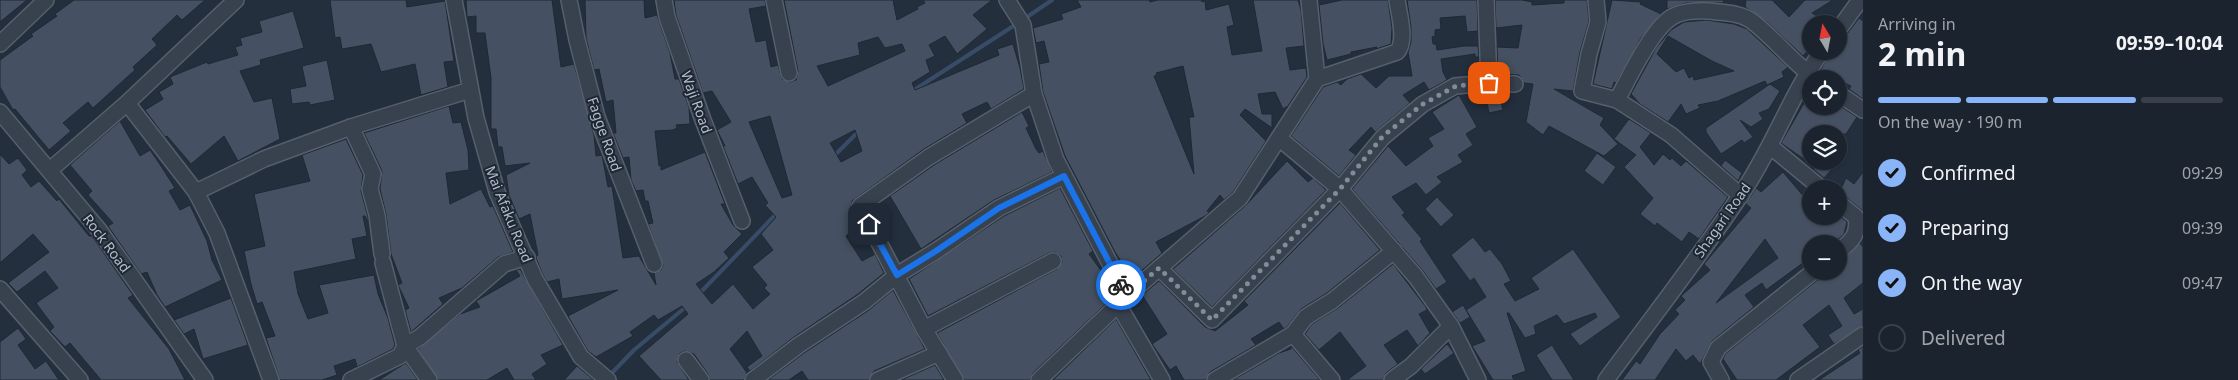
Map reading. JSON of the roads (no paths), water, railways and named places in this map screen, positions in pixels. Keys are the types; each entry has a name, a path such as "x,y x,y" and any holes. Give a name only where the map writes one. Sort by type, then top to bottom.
{"street":[{"path":"0,44 46,0"},
{"path":"50,170 127,103 236,0"},
{"name":"Mai Afaku Road","path":"454,0 476,118 497,192 535,279 582,357 607,379"},
{"name":"Fagge Road","path":"569,0 577,40 597,117 654,264"},
{"name":"Waji Road","path":"664,0 666,17 742,221"},
{"path":"774,0 789,73"},
{"path":"1007,0 1020,20 1034,94 1056,160 1162,380"},
{"path":"1309,0 1317,80"},
{"path":"1039,380 1159,268 1240,198 1317,80 1397,52 1400,49 1402,39 1397,0"},
{"path":"1486,0 1489,83"},
{"path":"1596,0 1598,22 1589,54 1582,91 1617,100 1671,135 1741,196"},
{"path":"1848,17 1860,0"},
{"path":"1617,100 1638,61 1663,24 1672,17 1682,13 1713,6 1752,21 1805,70"},
{"path":"1159,268 1212,320 1340,189 1383,136 1423,104 1456,86 1489,83 1515,84"},
{"path":"196,192 264,159 351,127 470,90"},
{"name":"Shagari Road","path":"1606,380 1741,196 1802,91"},
{"path":"955,380 924,329 860,206 929,157 1034,94"},
{"path":"1847,99 1863,110"},
{"path":"127,103 196,192 217,233 271,380"},
{"name":"Rock Road","path":"0,112 99,230 204,380"},
{"path":"351,127 373,174 370,189 377,215 382,259 406,346 429,380"},
{"path":"1279,138 1340,189 1416,277 1451,326 1478,380"},
{"path":"1770,146 1811,180"},
{"path":"752,380 799,345 864,302 897,275 999,208 1064,176"},
{"path":"1847,209 1856,217 1858,227 1853,240 1847,245"},
{"path":"1215,380 1293,334 1306,316 1332,300 1394,251"},
{"path":"350,380 400,356 406,346 420,337 504,264 527,257"},
{"path":"924,329 1053,261"},
{"path":"1721,380 1710,362 1718,348 1803,280"},
{"path":"0,289 80,380"},
{"path":"1392,380 1410,366 1451,326"},
{"path":"1293,334 1332,380"},
{"path":"1798,380 1863,335"},
{"path":"878,380 939,354"},
{"path":"686,360 701,380"}],"waterway":[{"path":"1024,19 1052,0"},
{"path":"911,92 1018,23"},
{"path":"834,156 859,131"},
{"path":"699,294 778,212"},
{"path":"609,376 634,350 687,306"}]}
